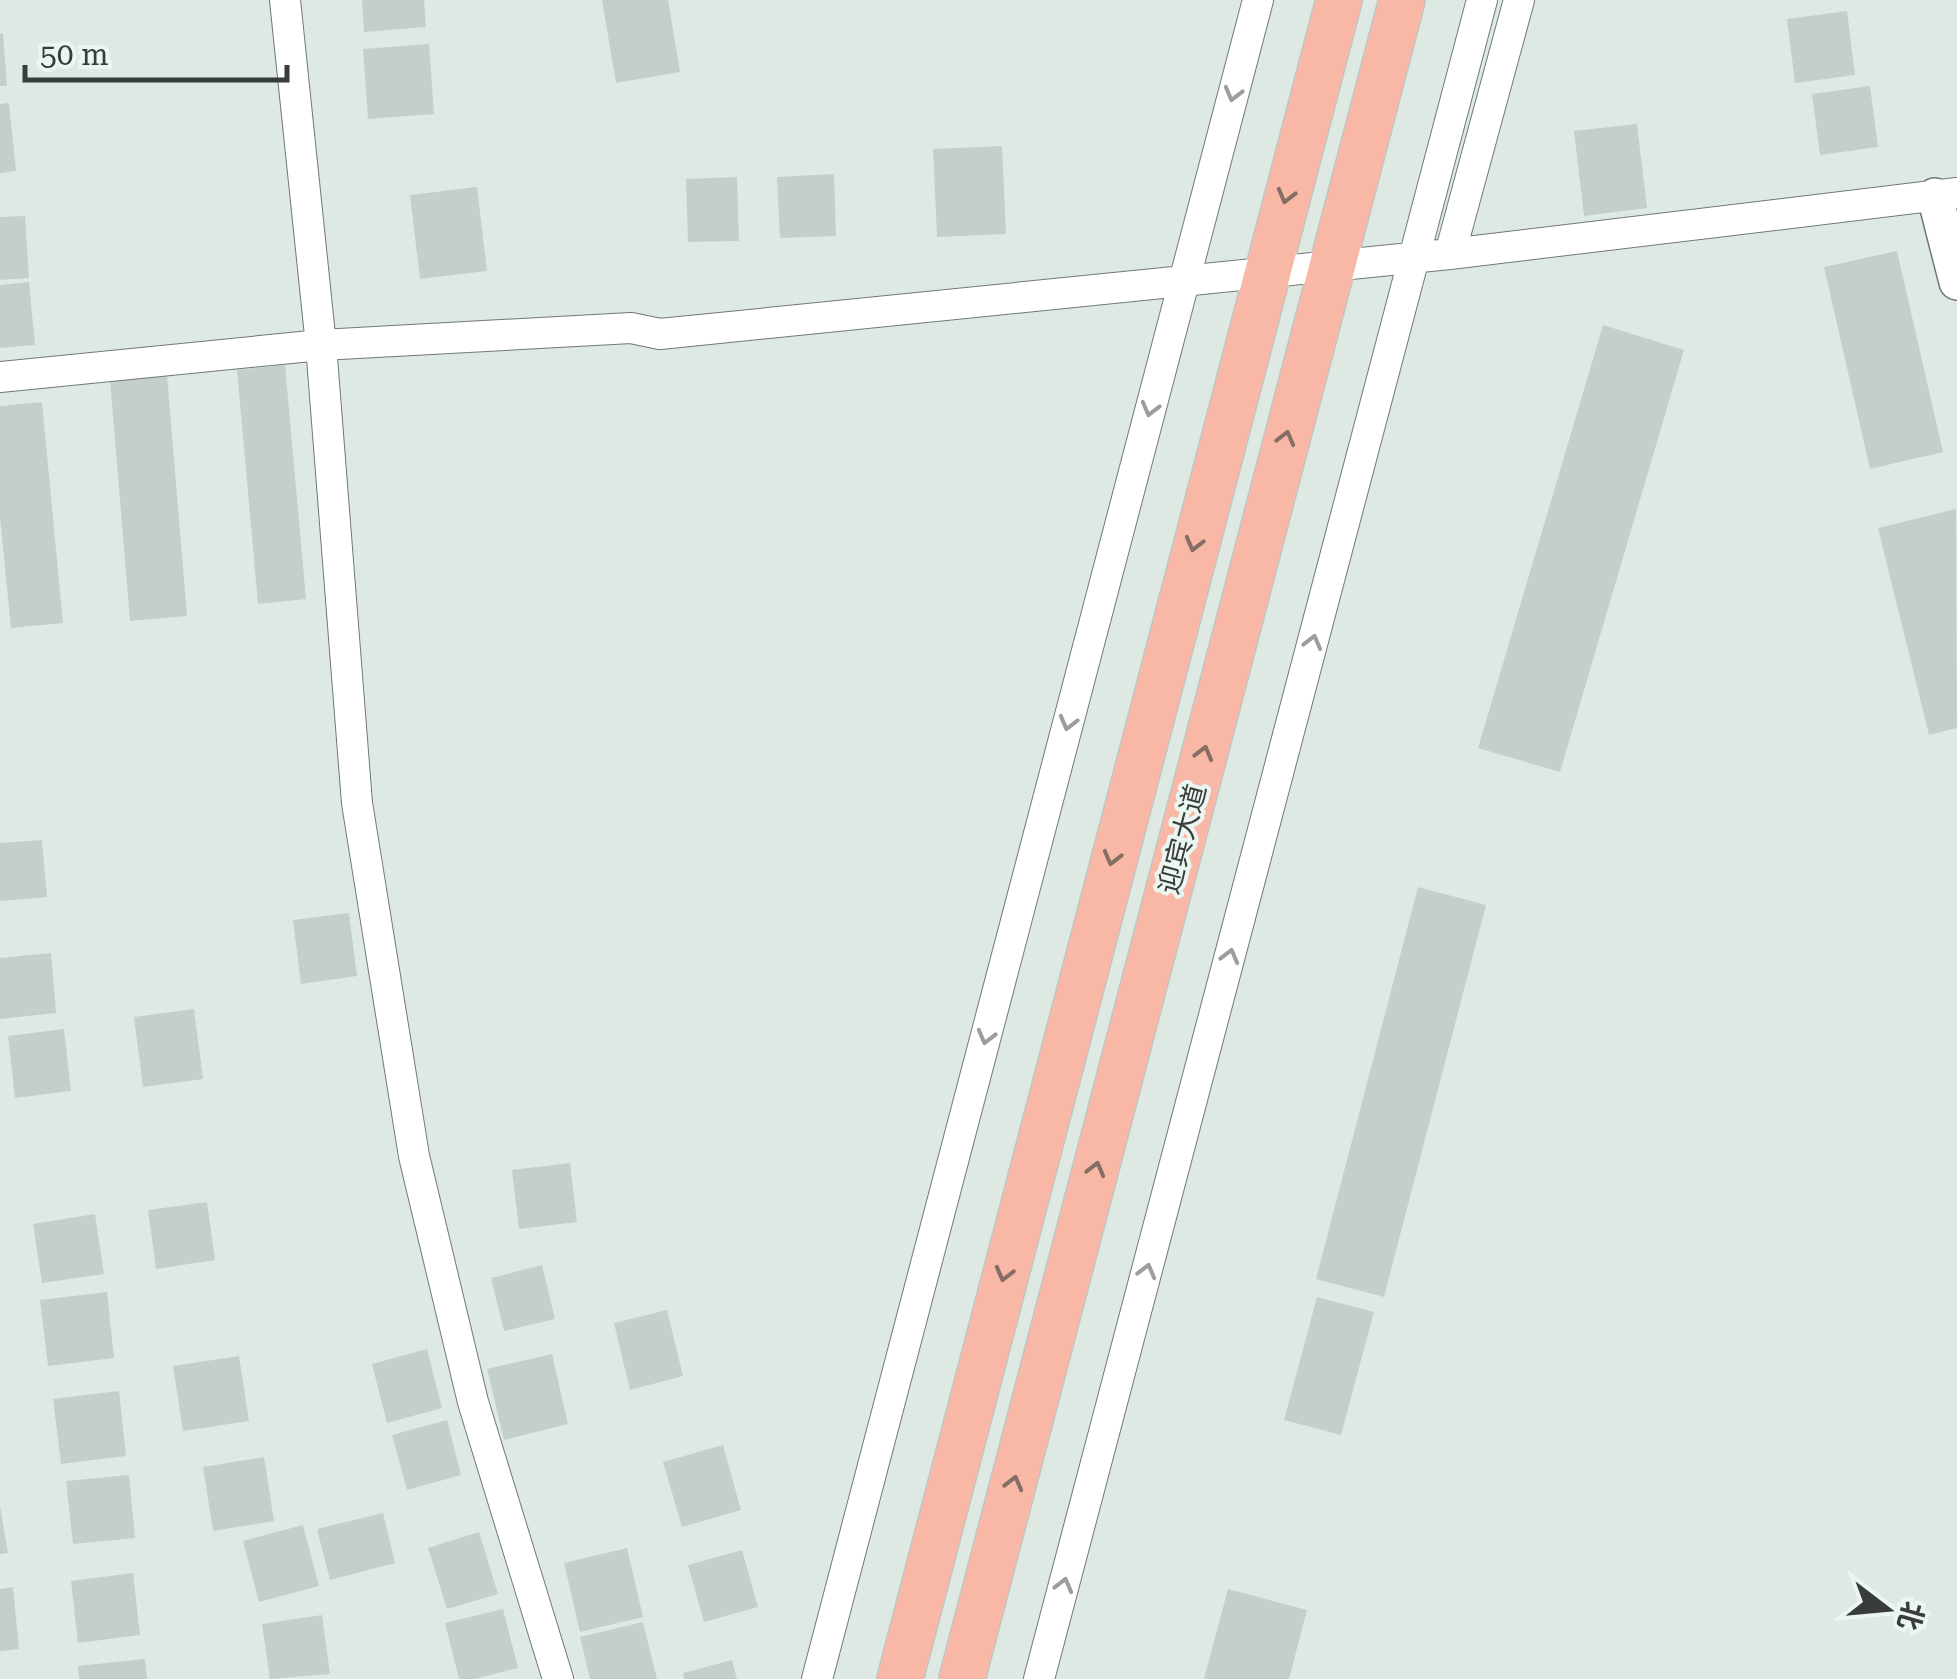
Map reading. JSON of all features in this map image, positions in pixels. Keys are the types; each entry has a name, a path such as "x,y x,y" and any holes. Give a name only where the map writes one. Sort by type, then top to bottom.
{"main road":[{"path":"900,1679 1339,0"},
{"name":"迎宾大道","path":"962,1679 1402,0"}],"street":[{"path":"285,0 320,344 357,802 414,1156 472,1402 558,1679"},
{"path":"818,1679 1258,0"},
{"path":"1039,1679 1482,0"},
{"path":"1450,254 1519,0"},
{"path":"0,376 320,344 630,328 660,334 1450,254 1946,194 1957,282"}],"building":[{"path":"362,0 424,0 426,27 364,32"},
{"path":"602,0 668,0 680,72 616,83"},
{"path":"1847,11 1855,75 1795,83 1787,19"},
{"path":"3,34 7,86 0,86"},
{"path":"429,44 434,114 368,119 363,49"},
{"path":"1870,86 1878,147 1820,155 1812,94"},
{"path":"9,103 16,171 0,173 0,104"},
{"path":"1637,124 1647,208 1584,216 1574,131"},
{"path":"1002,146 1006,234 937,237 933,149"},
{"path":"834,174 836,236 780,238 777,177"},
{"path":"737,177 739,241 688,242 686,179"},
{"path":"477,187 487,271 420,279 410,195"},
{"path":"25,216 29,278 0,280 0,217"},
{"path":"1897,251 1943,452 1870,469 1824,267"},
{"path":"29,282 35,345 0,348 0,285"},
{"path":"1603,325 1684,350 1560,772 1478,748"},
{"path":"285,365 306,599 258,604 237,370"},
{"path":"167,374 187,616 130,621 110,379"},
{"path":"42,402 63,623 11,628 0,517 0,406"},
{"path":"1956,509 1957,728 1929,735 1878,528"},
{"path":"42,840 47,897 0,901 0,843"},
{"path":"1418,887 1486,905 1384,1297 1316,1279"},
{"path":"349,913 357,976 301,984 293,920"},
{"path":"51,953 56,1013 0,1019 0,958"},
{"path":"194,1009 203,1079 143,1087 134,1017"},
{"path":"64,1029 71,1091 15,1098 8,1036"},
{"path":"570,1163 577,1222 519,1229 512,1170"},
{"path":"207,1202 215,1260 156,1269 148,1210"},
{"path":"95,1214 104,1274 42,1283 33,1224"},
{"path":"542,1265 555,1319 504,1331 491,1278"},
{"path":"107,1292 114,1358 48,1366 40,1300"},
{"path":"1317,1297 1374,1312 1341,1435 1284,1420"},
{"path":"667,1310 683,1376 630,1390 614,1323"},
{"path":"427,1349 442,1408 387,1423 372,1364"},
{"path":"552,1354 568,1424 504,1440 487,1369"},
{"path":"239,1356 249,1421 183,1431 173,1366"},
{"path":"119,1391 126,1456 61,1464 53,1399"},
{"path":"447,1420 461,1475 407,1490 392,1435"},
{"path":"723,1445 741,1510 682,1527 663,1462"},
{"path":"264,1457 274,1521 213,1531 203,1467"},
{"path":"129,1475 135,1538 73,1544 66,1481"},
{"path":"0,1506 8,1553 0,1554"},
{"path":"383,1513 395,1563 330,1580 317,1529"},
{"path":"303,1525 319,1586 259,1602 243,1541"},
{"path":"479,1532 498,1594 447,1609 428,1548"},
{"path":"627,1548 643,1617 580,1632 564,1563"},
{"path":"742,1550 758,1607 704,1622 688,1565"},
{"path":"133,1573 140,1635 78,1643 71,1581"},
{"path":"13,1587 19,1649 0,1651 0,1589"},
{"path":"1228,1589 1307,1610 1289,1679 1204,1679"},
{"path":"503,1609 518,1668 459,1679 445,1623"},
{"path":"322,1615 330,1674 270,1679 262,1624"},
{"path":"643,1622 657,1679 590,1679 580,1637"},
{"path":"145,1659 147,1679 79,1679 78,1666"},
{"path":"732,1660 737,1679 684,1679 683,1673"}]}
